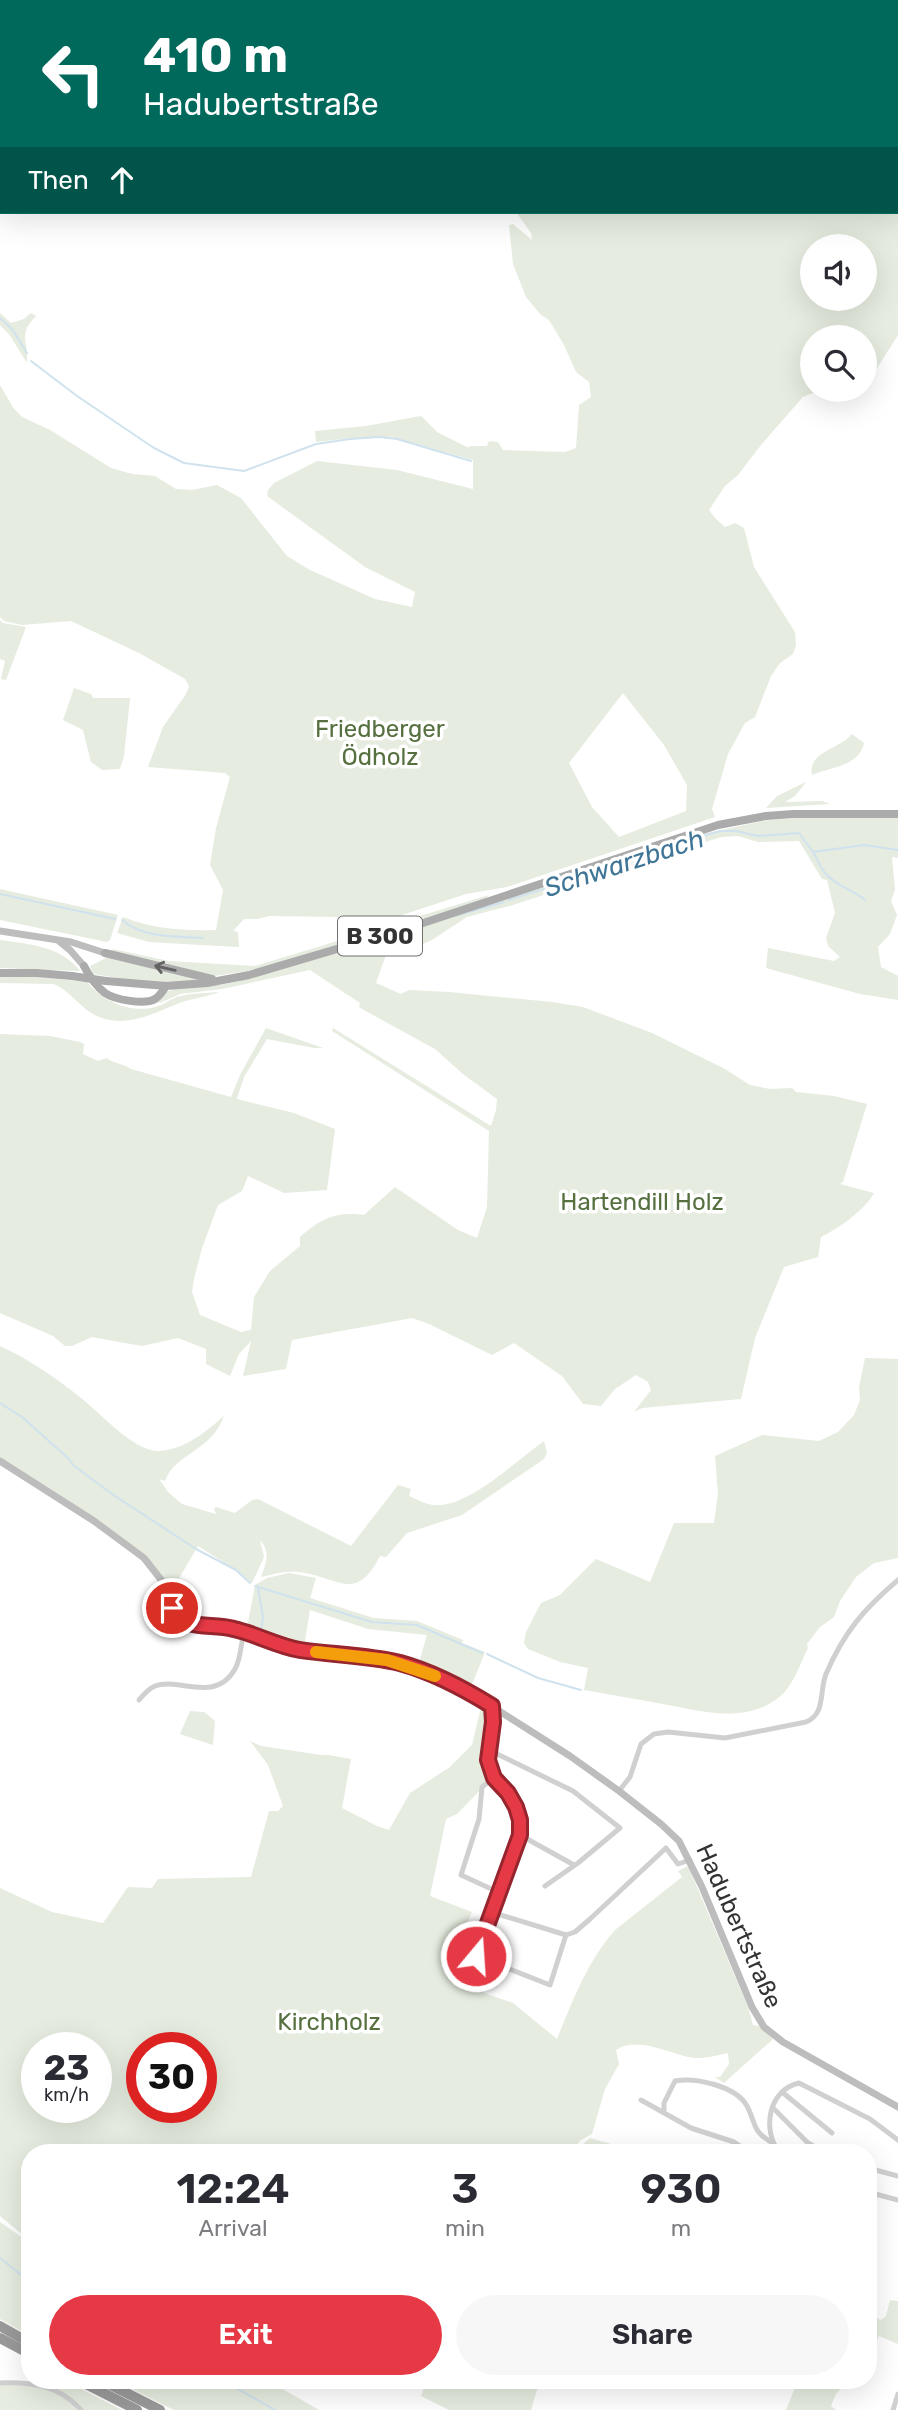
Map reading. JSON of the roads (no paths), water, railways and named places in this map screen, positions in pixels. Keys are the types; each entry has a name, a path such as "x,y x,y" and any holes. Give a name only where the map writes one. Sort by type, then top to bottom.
{"highway":[{"path":"0,2326 21,2338"},
{"path":"0,2338 21,2349"},
{"path":"96,2389 137,2410"},
{"path":"119,2389 160,2410"}],"main road":[{"name":"B 300","path":"0,973 26,972 166,986 226,981 408,928 718,825 793,814 898,814"},
{"path":"105,953 226,981"},
{"path":"84,966 104,992 122,1000 151,1001 157,999 166,986"}],"street":[{"path":"0,931 54,939 105,953"},
{"path":"54,939 70,950 84,966"},
{"name":"Hadubertstraße","path":"0,1461 94,1521 144,1558 162,1581 172,1608 184,1622 230,1628 297,1649 387,1660 417,1668 492,1706 619,1791 671,1832 690,1860 752,2007 764,2027 783,2042 898,2107"},
{"path":"619,1791 630,1777 638,1748 654,1734 668,1732 725,1738 814,1718 820,1709 825,1675 855,1621 869,1604 898,1580"},
{"path":"139,1700 146,1691 157,1685 198,1688 211,1687 224,1681 236,1668 244,1632"},
{"path":"241,1645 257,1637"},
{"path":"468,1985 467,1981 520,1835 520,1820 516,1807 494,1778 488,1760 491,1751 492,1706"},
{"path":"491,1751 573,1791 620,1828 545,1886"},
{"path":"494,1778 482,1787 479,1819 461,1875 498,1892"},
{"path":"520,1835 574,1865"},
{"path":"491,1912 566,1936 590,1919 666,1848 678,1864 690,1860"},
{"path":"476,1956 550,1985 566,1936"},
{"path":"664,2112 664,2103 675,2081 717,2085 741,2099 761,2136 771,2142"},
{"path":"771,2142 769,2122 773,2108 782,2092 795,2084 807,2085 870,2119 898,2140"},
{"path":"782,2092 832,2133"},
{"path":"642,2100 691,2128 737,2144"},
{"path":"773,2108 810,2144"},
{"path":"877,2170 898,2176"},
{"path":"877,2194 898,2200"},
{"path":"0,2383 21,2383"},
{"path":"52,2389 65,2395 81,2410"},
{"path":"892,2410 898,2394"}],"waterway":[{"path":"0,318 12,329 27,353"},
{"path":"31,361 154,448 184,463 244,471 316,444 379,437 397,439 471,461"},
{"name":"Schwarzbach","path":"508,900 720,831 758,836 799,833 813,852 864,845 898,850"},
{"path":"814,854 830,878 865,900"},
{"name":"Schwarzbach","path":"0,894 115,919"},
{"name":"Schwarzbach","path":"455,916 504,902"},
{"name":"Schwarzbach","path":"122,920 151,934 203,938"},
{"path":"0,1403 22,1417 73,1465 112,1494 196,1549 236,1570 250,1583"},
{"path":"255,1586 372,1622 417,1625 482,1653"},
{"path":"258,1588 263,1617 261,1631"},
{"path":"487,1654 538,1678 581,1690"},
{"path":"0,2258 21,2275"},
{"path":"238,2389 275,2410"}],"park label":[{"name":"Friedberger Ödholz","path":"380,743"},
{"name":"Hartendill Holz","path":"642,1202"},
{"name":"Kirchholz","path":"329,2022"}]}
